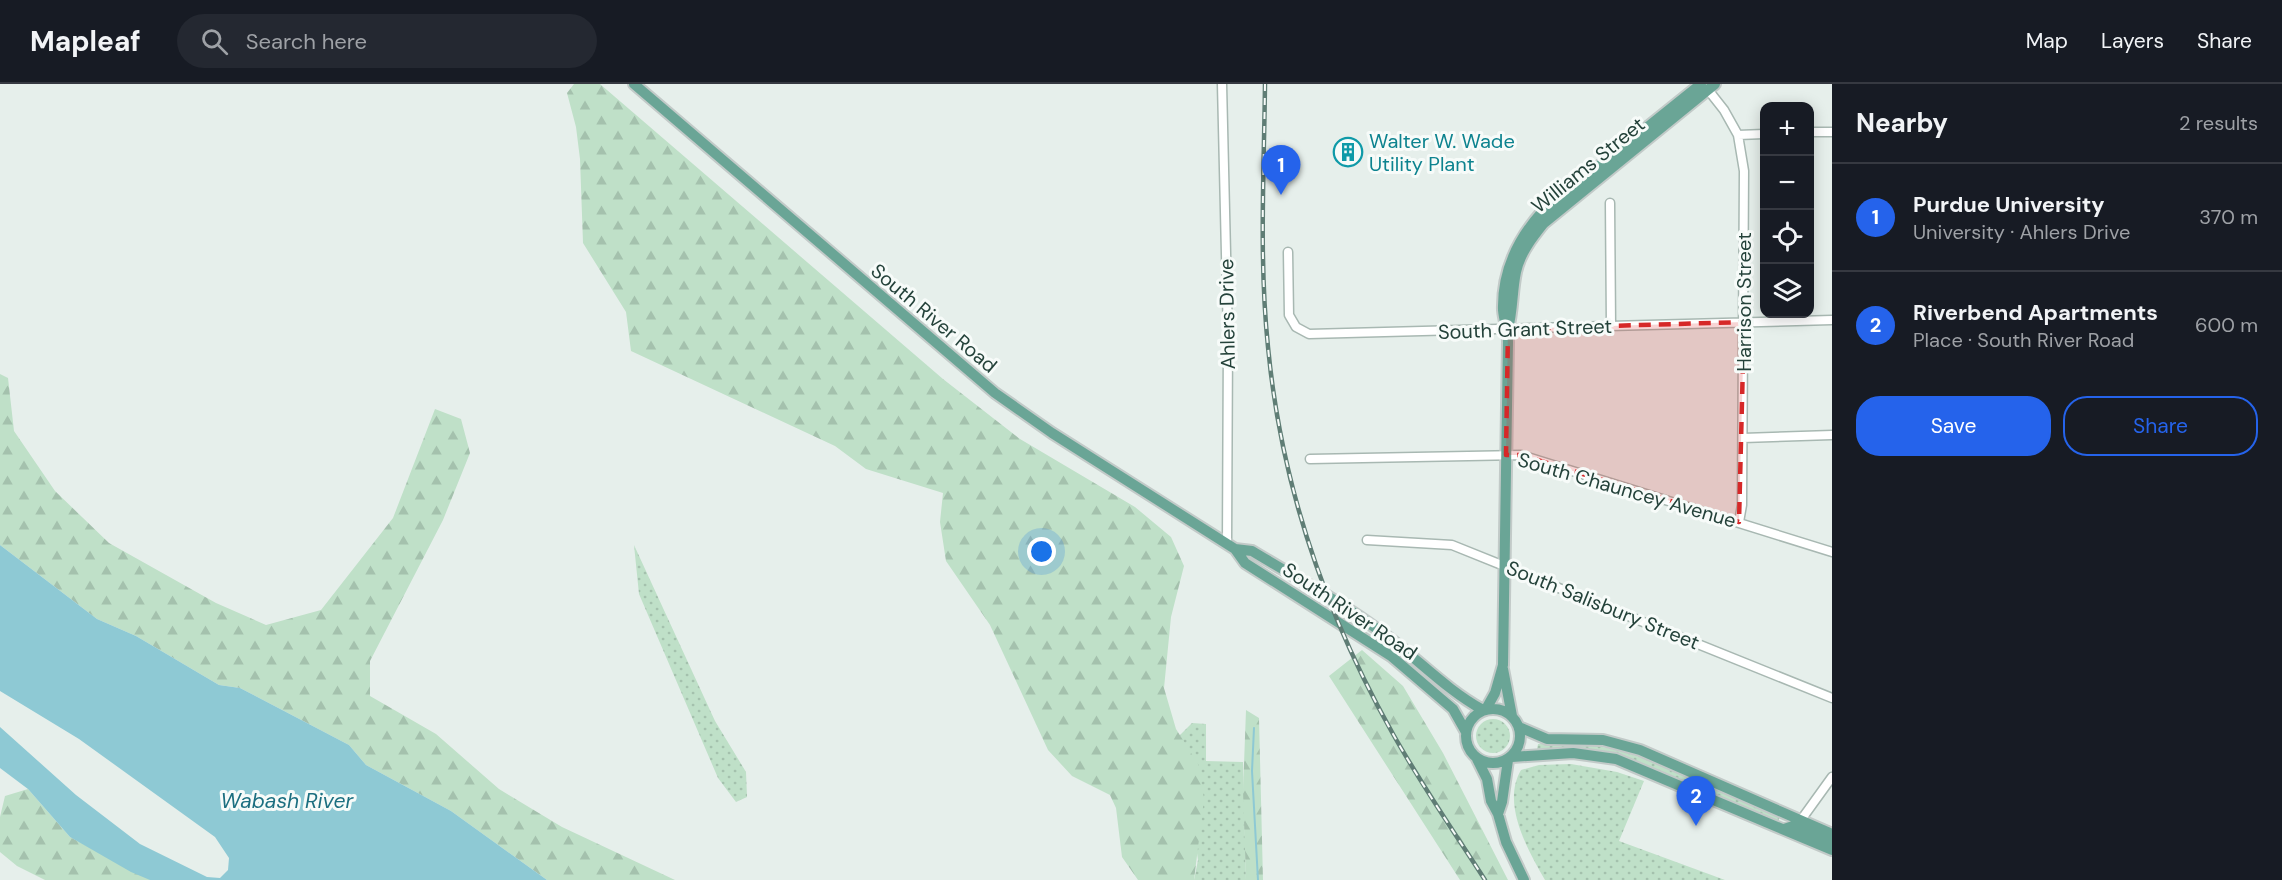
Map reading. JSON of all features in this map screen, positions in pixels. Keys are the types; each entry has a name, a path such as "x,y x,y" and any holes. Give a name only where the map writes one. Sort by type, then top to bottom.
{"main road":[{"name":"South River Road","path":"634,84 995,393 1072,446 1231,546 1245,563 1391,656 1453,709 1466,732"},
{"name":"Williams Street","path":"1512,716 1503,665 1508,329 1513,312 1516,271 1525,247 1544,223 1709,86"},
{"name":"South River Road","path":"1231,546 1252,551 1378,629 1452,691 1485,710"},
{"name":"Williams Street","path":"1485,710 1495,693 1503,665"},
{"path":"1498,814 1510,759 1520,744 1519,727 1512,716 1503,711 1485,710 1475,716 1466,732 1468,747 1487,779 1491,801 1498,814 1506,842 1524,880"},
{"path":"1519,727 1547,740 1603,740 1640,750 1803,816 1832,834"},
{"path":"1477,759 1493,763 1510,759 1573,753 1616,759 1832,850"},
{"path":"1783,829 1793,826 1832,842"}],"street":[{"name":"Ahlers Drive","path":"1222,84 1231,546"},
{"name":"Harrison Street","path":"1709,86 1738,135 1744,171 1743,438 1739,522"},
{"path":"1814,132 1832,132"},
{"path":"1738,135 1760,134"},
{"path":"1610,203 1611,326"},
{"name":"South Grant Street","path":"1288,252 1289,315 1296,327 1309,334 1832,320"},
{"path":"1743,438 1832,435"},
{"name":"South Chauncey Avenue","path":"1311,459 1521,455 1832,552"},
{"name":"South Salisbury Street","path":"1367,540 1446,544 1504,565 1832,698"},
{"path":"1803,816 1832,777"}],"highlighted area":[{"path":"1744,322 1739,522 1521,455 1506,455 1508,329"}],"green space":[{"path":"574,84 600,84 943,379 1020,439 1135,507 1171,537 1184,566 1171,617 1164,688 1176,729 1198,764 1204,799 1194,880 1138,880 1122,857 1116,808 1110,795 1072,776 1048,750 990,625 946,561 940,522 943,493 866,469 835,446 631,351 626,312 583,243 580,159 576,127 567,93"},
{"path":"0,374 8,378 14,431 55,491 109,543 216,603 266,625 321,610 393,518 435,409 461,419 470,453 443,520 370,661 370,696 436,734 499,789 562,827 675,880 547,880 451,811 366,765 349,745 240,688 219,685 136,636 97,619 0,545"},
{"path":"634,545 715,721 746,772 747,797 736,802 718,778 639,594"},
{"path":"1362,650 1403,686 1443,753 1508,880 1460,880 1329,676"},
{"path":"1246,710 1259,718 1263,880 1246,880 1243,791"},
{"path":"1493,719 1505,724 1510,736 1505,748 1493,753 1481,748 1476,736 1481,724"},
{"path":"1192,723 1206,724 1206,761 1243,762 1246,880 1194,880 1198,860 1180,735"},
{"path":"1579,743 1631,754 1657,763 1780,817 1778,821 1623,756 1574,748 1537,749 1538,744"},
{"path":"1571,764 1617,772 1644,781 1619,841 1725,880 1545,880 1519,826 1515,812 1516,783 1521,770 1539,765"},
{"path":"28,789 70,837 151,880 45,880 17,866 0,852 0,817 5,796"}],"water":[{"name":"Wabash River","path":"0,545 97,619 136,636 219,685 240,688 349,745 366,765 451,811 547,880 150,880 131,872 70,837 28,789 0,768 0,727 76,795 140,844 207,877 220,878 228,870 229,858 215,837 79,739 0,691"}],"waterway":[{"path":"1254,728 1252,771 1258,880"}],"railway":[{"path":"1265,84 1263,216 1265,314 1274,398 1296,498 1327,595 1369,689 1415,771 1485,880"}],"place":[{"name":"Walter W. Wade Utility Plant","path":"1348,152"},
{"name":"Purdue University","path":"1281,195"},
{"name":"Riverbend Apartments","path":"1696,826"}]}
